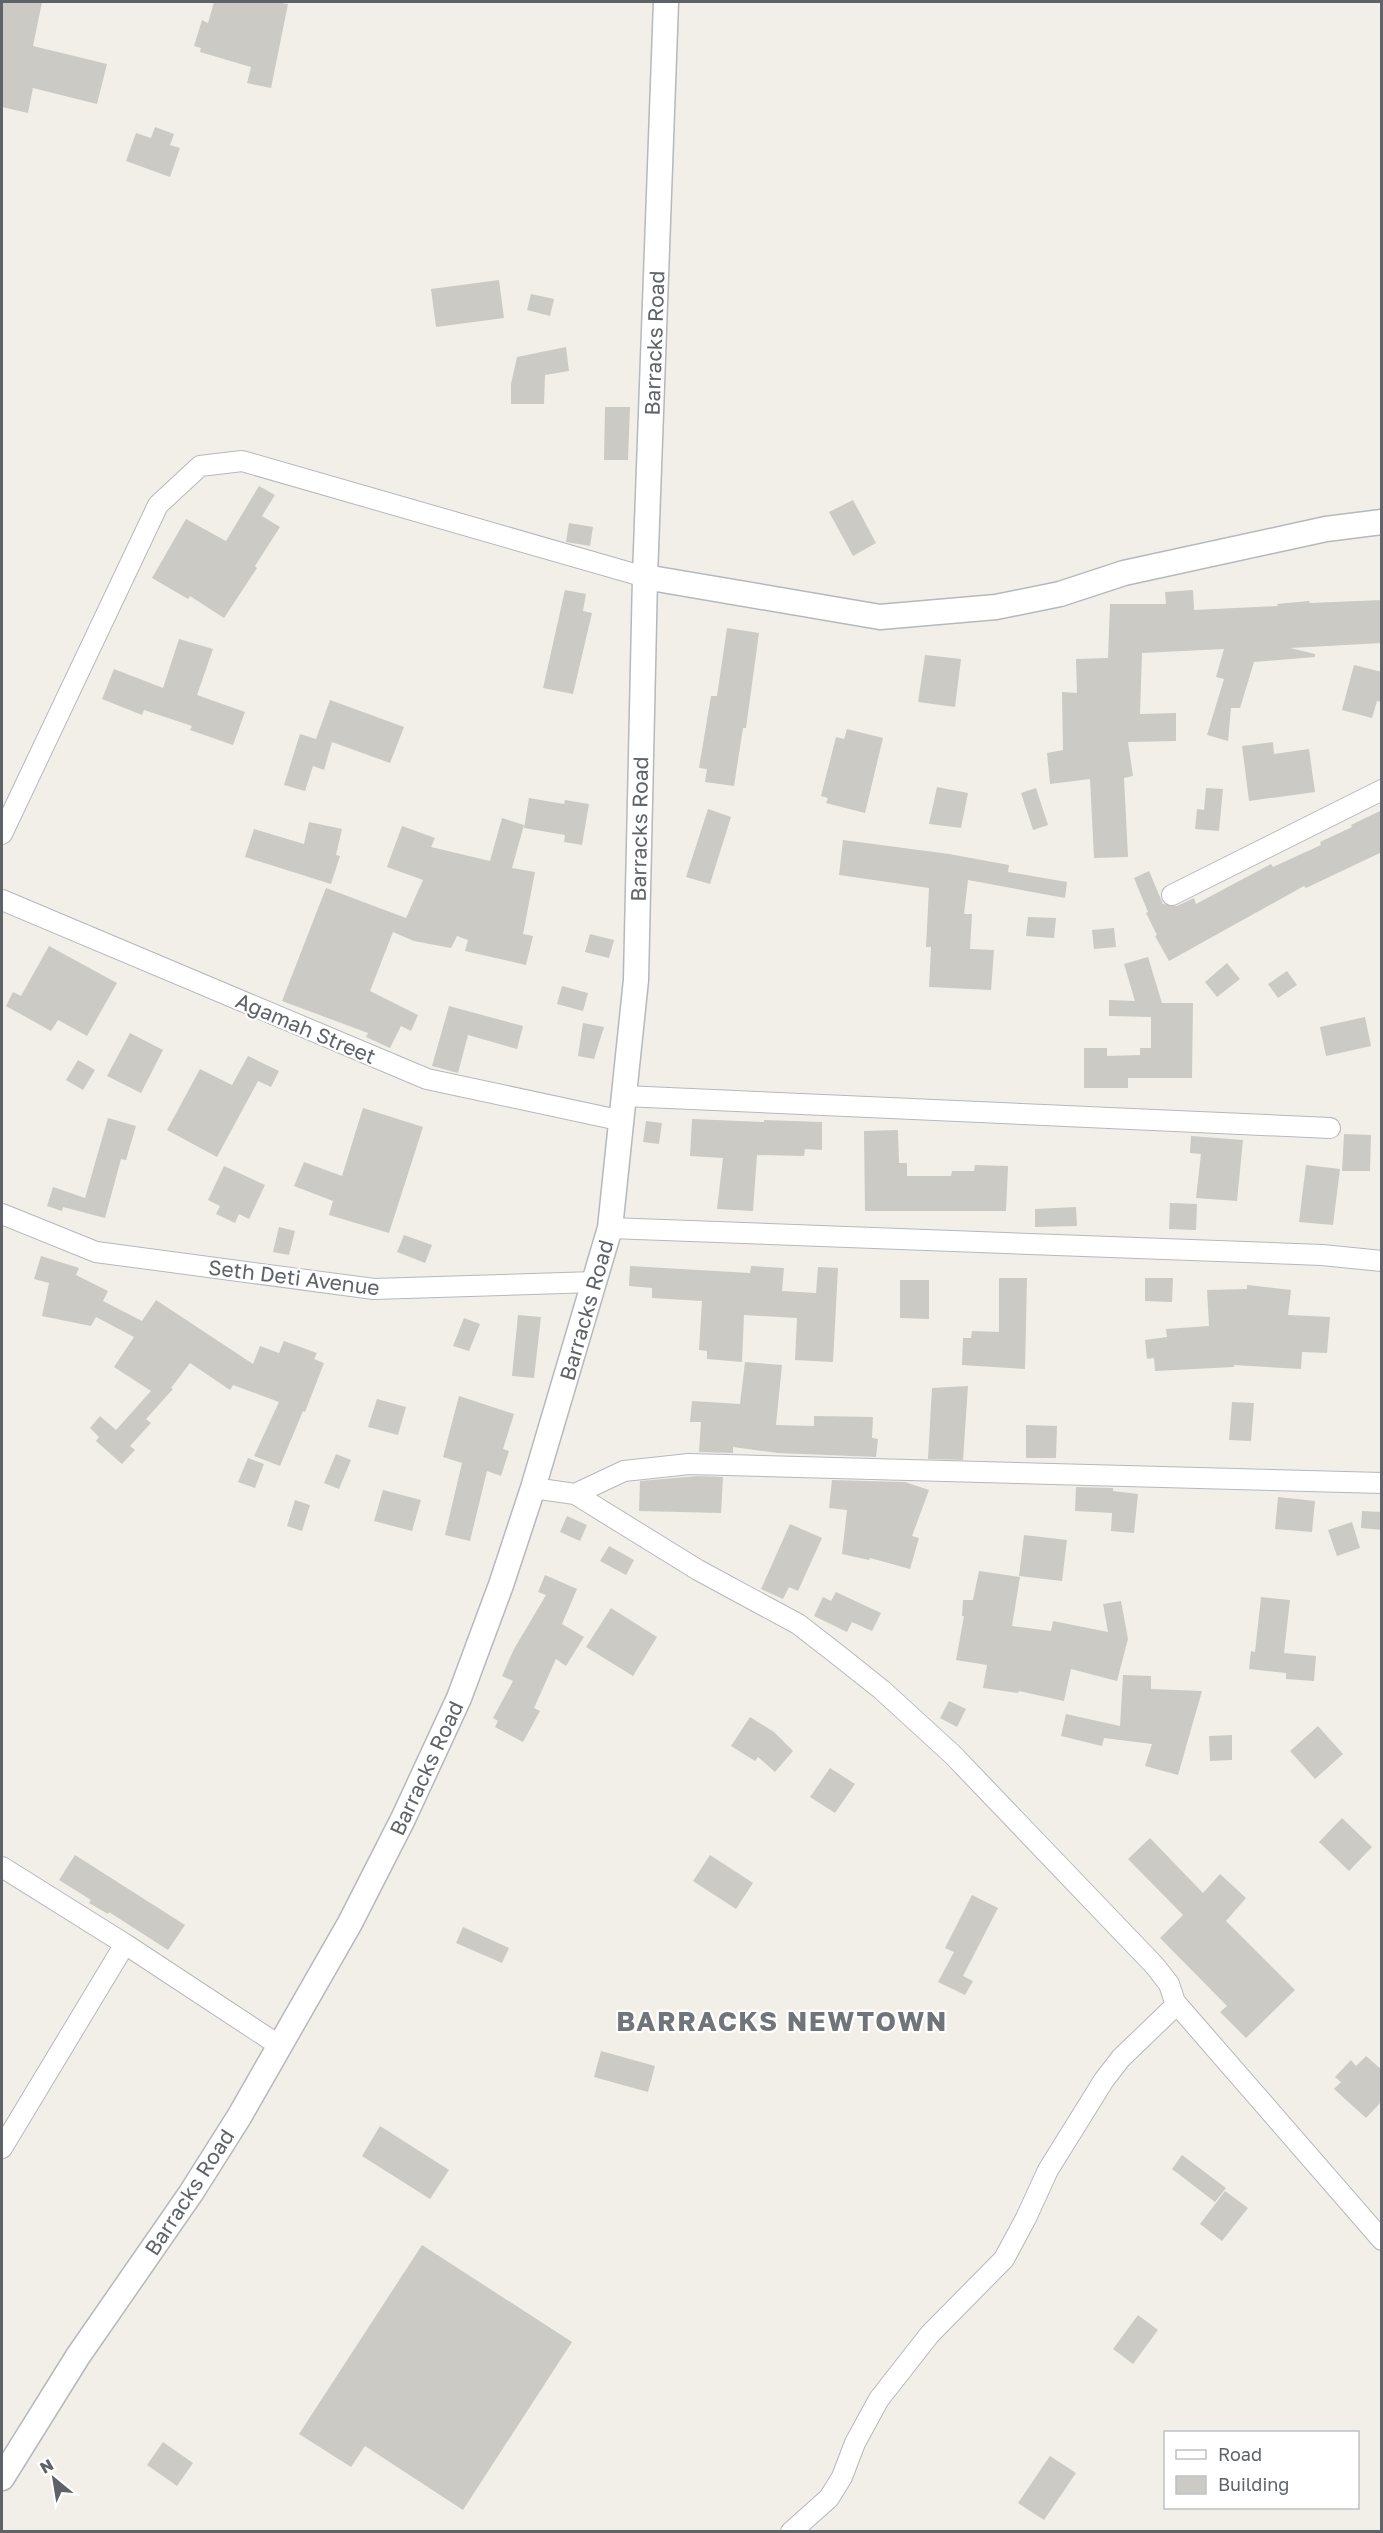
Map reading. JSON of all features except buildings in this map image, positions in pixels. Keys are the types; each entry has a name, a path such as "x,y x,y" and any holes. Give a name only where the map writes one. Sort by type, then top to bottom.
{"street":[{"name":"Barracks Road","path":"2,2478 78,2356 191,2193 355,1913 403,1819 459,1698 533,1488 610,1228 636,980 645,577 666,2"},
{"path":"2,834 158,505 200,466 242,461 645,577 880,617 996,608 1059,594 1135,571 1326,529 1382,522"},
{"path":"1172,895 1382,789"},
{"name":"Agamah Street","path":"2,900 427,1079 623,1121"},
{"path":"624,1096 1330,1128"},
{"name":"Seth Deti Avenue","path":"2,1214 96,1252 374,1289 595,1282"},
{"path":"610,1228 1322,1256 1382,1261"},
{"path":"575,1494 624,1471 689,1464 1382,1483"},
{"path":"533,1488 575,1494 698,1570 798,1624 882,1690 985,1788 1147,1957 1169,1984 1175,2002 1382,2240"},
{"path":"2,1867 125,1944 279,2046"},
{"path":"2,2148 125,1944"},
{"path":"790,2532 829,2498 842,2477 855,2443 879,2399 930,2334 1004,2259 1048,2170 1104,2080 1139,2040 1173,2008 1175,2002"}],"district":[{"name":"BARRACKS NEWTOWN","path":"782,2021"}]}
